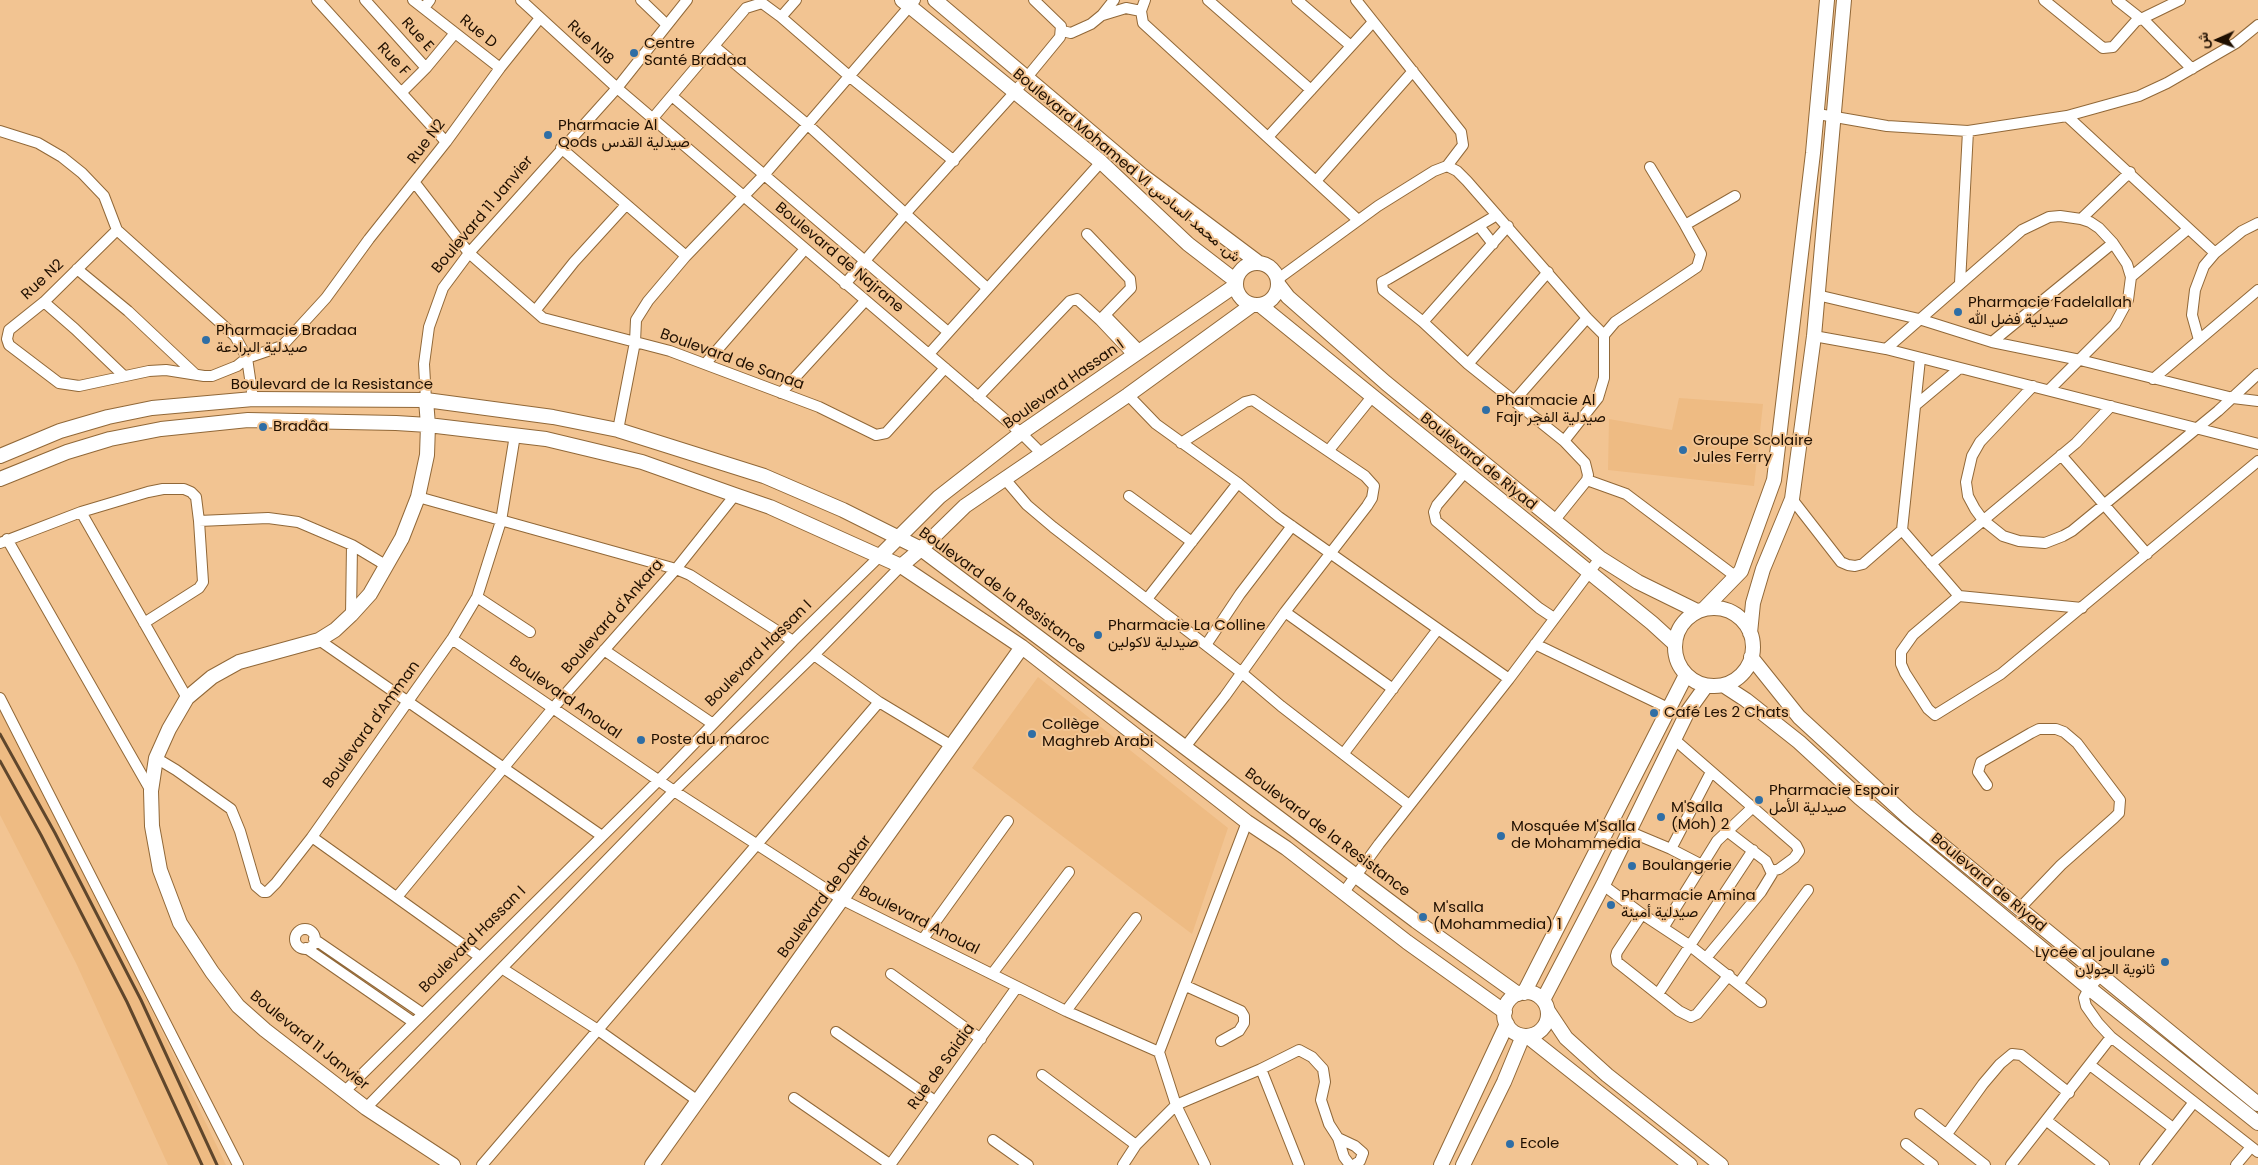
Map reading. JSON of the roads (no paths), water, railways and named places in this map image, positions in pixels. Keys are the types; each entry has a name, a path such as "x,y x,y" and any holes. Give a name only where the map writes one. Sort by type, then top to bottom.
{"main road":[{"name":"Boulevard Mohamed VI ش. محمد السادس","path":"935,0 1142,176 1259,263"},
{"path":"1700,610 1720,608 1738,616 1745,621 1750,633 1752,645 1748,665 1738,678 1723,685 1706,686 1686,675 1677,661 1674,644 1681,625 1700,610 1740,571 1774,480 1818,114 1827,0"},
{"path":"1750,633 1753,603 1764,569 1792,499 1814,336 1832,116 1844,0"},
{"name":"Boulevard Mohamed VI ش. محمد السادس","path":"909,2 1014,93 1101,162 1188,244 1236,283"},
{"path":"1813,153 1829,156"},
{"path":"901,566 965,506 1256,305 1271,300 1277,290 1278,282 1269,266 1259,263 1249,264 1240,271 1236,283 1241,298 1256,305"},
{"name":"Boulevard de Riyad","path":"1278,282 1288,297 1386,383 1600,558 1638,582 1700,610"},
{"name":"Boulevard Hassan I","path":"880,556 939,496 1021,433 1137,354 1236,283"},
{"name":"Boulevard de Riyad","path":"1256,305 1652,623 1674,644"},
{"name":"Boulevard de la Resistance","path":"0,456 60,431 108,417 152,408 253,399 426,400 553,417 618,430 764,476 843,510 921,549 1356,875 1521,993"},
{"name":"Boulevard 11 Janvier","path":"426,400 428,425 427,455 418,497 402,538 370,594 352,615 335,630 319,640 239,662 212,677 187,698 169,729 156,758 152,792 152,826 160,870 180,923 212,972 238,1006 265,1030 344,1092 453,1165"},
{"path":"0,479 68,452 110,439 161,429 248,420 428,425 546,440 642,462 770,507 901,566 1022,647 1247,822 1286,848 1344,892 1506,1018 1511,1030 1525,1036 1690,1165"},
{"name":"Boulevard de Dakar","path":"652,1165 1022,647"},
{"name":"Boulevard de Riyad","path":"1751,657 1799,717 1822,740 1910,818 2258,1104"},
{"path":"1442,1165 1506,1018 1509,1001 1521,993 1686,675"},
{"name":"Boulevard de Riyad","path":"1723,685 1746,700 1800,742 1860,798 2089,988 2258,1123"},
{"path":"1464,1165 1525,1036 1541,1030 1548,1018 1545,1005 1688,711 1706,686"},
{"path":"1521,993 1531,993 1545,1005 1566,1038 1607,1075 1721,1165"}],"street":[{"name":"Rue F","path":"317,0 446,142"},
{"name":"Rue E","path":"365,0 426,68"},
{"name":"Rue D","path":"413,0 427,4 455,33 500,68"},
{"name":"Rue N18","path":"521,0 616,88"},
{"path":"641,0 666,24"},
{"name":"Boulevard 11 Janvier","path":"426,400 424,364 429,327 443,288 468,252 616,88 687,0"},
{"path":"781,17 796,0"},
{"path":"845,284 1014,93 1026,76 1060,37 1062,31 1056,19 1034,0"},
{"path":"1062,31 1071,33 1091,24 1102,15 1114,0"},
{"path":"1145,0 1141,10 1143,23 1358,220"},
{"path":"1208,0 1311,90"},
{"path":"1296,0 1351,46"},
{"path":"1278,282 1358,220 1434,171 1447,166 1463,145 1461,132 1356,0"},
{"path":"2044,0 2102,48 2113,46 2136,21 2180,0"},
{"path":"2117,0 2140,19 2192,70"},
{"path":"618,430 635,342 636,320 644,307 686,256 744,197 808,125 909,2"},
{"path":"653,118 746,8 762,3 954,161"},
{"path":"1102,15 1126,8 1141,10"},
{"name":"Rue N2","path":"116,230 44,302 9,330 7,339 9,345 58,383 79,386 124,376 166,370 204,376 222,373 237,366 246,358 282,346 326,298 369,239 415,183 500,68 540,18"},
{"path":"1268,137 1373,22"},
{"path":"1818,114 1887,126 1968,130 2067,116 2139,96 2192,70 2236,43 2258,25"},
{"path":"402,92 426,68 455,33"},
{"path":"714,46 808,125 987,288"},
{"path":"1316,181 1413,71"},
{"name":"Boulevard de Najrane","path":"616,88 865,301 930,354 1021,433 1041,453"},
{"path":"672,96 948,332"},
{"path":"2067,116 2130,172 2188,230 2215,253"},
{"path":"0,130 38,143 62,157 82,173 104,196 116,230 225,325 235,336 246,358 253,399"},
{"path":"1960,283 1968,130"},
{"path":"561,148 686,256"},
{"path":"930,354 1101,162"},
{"path":"1447,166 1457,171 1497,214 1604,335"},
{"path":"1564,441 1598,398 1604,378 1604,335 1614,322 1697,267 1701,254 1686,225 1650,167"},
{"path":"2082,219 2130,172"},
{"name":"Boulevard de Sanaa","path":"415,183 468,252 543,318 554,322 670,351 781,393 881,435 886,433 945,368"},
{"path":"1686,225 1735,196"},
{"path":"535,311 574,262 626,205"},
{"path":"1497,214 1382,282 1382,286 1385,293 1423,322 1468,364 1564,441 1585,463 1588,470 1587,480 1554,521"},
{"path":"1886,349 2029,225 2054,217 2082,219 2095,225 2113,243 2127,264 2131,277 2128,300 2115,324 2049,390"},
{"path":"2200,340 2192,315 2195,290 2204,266 2215,253 2242,231 2258,223"},
{"path":"1479,226 1493,244"},
{"path":"1423,322 1508,226"},
{"path":"2131,277 2188,230"},
{"path":"1087,234 1130,279 1132,284 1131,288 1102,318"},
{"path":"1992,342 2113,243"},
{"path":"705,364 805,249"},
{"path":"77,269 128,312 196,375"},
{"path":"1468,364 1548,272"},
{"path":"2153,379 2258,290"},
{"path":"1817,296 1919,319 1992,342 2080,360 2233,398 2258,401"},
{"path":"978,396 1070,301 1077,299 1102,318 1137,354"},
{"path":"781,393 865,301"},
{"path":"44,302 124,376"},
{"path":"1514,401 1587,318"},
{"path":"1814,336 1886,349 2258,444"},
{"path":"1792,499 1841,562 1848,565 1863,564 1902,530 1907,465 1916,404 1920,359"},
{"path":"1916,404 1960,368"},
{"path":"2033,386 1986,435 1972,456 1966,476 1971,502 1983,520 2004,536 2019,541 2045,543 2068,534 2233,398 2258,374"},
{"path":"1128,395 1156,424 1238,483 1292,526 1509,679"},
{"path":"1329,450 1371,398"},
{"path":"1181,443 1245,402 1254,400 1329,450 1365,476 1374,486 1372,498 1285,612 1242,673 1185,746"},
{"path":"1931,564 2076,443 2110,406"},
{"name":"Boulevard d'Amman","path":"156,758 230,809 240,831 256,886 263,892 267,892 276,884 312,837 452,639 477,597 501,521 515,435"},
{"path":"2061,455 2147,554"},
{"path":"1958,596 1913,635 1902,652 1901,664 1905,673 1928,709 1935,715 2000,674 2258,461"},
{"path":"1464,472 1437,505 1434,512 1436,521 1532,602 1554,618"},
{"path":"1004,478 1027,505 1053,527 1206,644 1281,706 1409,805"},
{"path":"1587,480 1626,494 1735,576"},
{"path":"1147,598 1238,483"},
{"path":"144,623 202,585 203,582 196,497 184,489 163,489 80,512 3,541 152,792"},
{"name":"Boulevard d'Ankara","path":"397,897 553,708 676,569 735,495"},
{"path":"1129,496 1192,542"},
{"path":"418,497 676,569 690,575 794,641"},
{"path":"80,512 187,698"},
{"path":"199,521 268,518 298,522 352,545 386,566"},
{"path":"1206,644 1240,594 1292,526"},
{"path":"1902,530 1958,596 2082,608"},
{"path":"352,545 352,615"},
{"name":"Boulevard Hassan I","path":"344,1092 658,781 794,641 880,556"},
{"path":"1344,892 1600,558"},
{"path":"366,1108 674,792 901,566"},
{"path":"477,597 530,632"},
{"path":"1285,612 1393,689"},
{"path":"1344,753 1438,629"},
{"name":"Boulevard Anoual","path":"452,639 674,792 843,900 1066,1012 1160,1052"},
{"path":"319,640 602,836"},
{"path":"1535,644 1668,708"},
{"path":"604,650 714,724"},
{"path":"814,654 879,702 952,746"},
{"path":"0,698 238,1165"},
{"path":"482,1165 879,702"},
{"path":"1987,785 1978,772 1981,762 2031,733 2047,728 2056,729 2064,732 2077,743 2120,800 2118,813 2114,818 2055,870 2020,908"},
{"path":"1674,740 1798,848 1798,854 1794,858 1778,869 1772,870"},
{"path":"1671,849 1711,772"},
{"path":"1663,928 1717,841 1753,807"},
{"path":"923,939 1008,821"},
{"path":"1205,1165 1176,1105 1160,1052 1247,822"},
{"path":"1628,831 1671,849 1702,865"},
{"path":"1706,958 1760,892 1770,878 1772,870 1766,861 1727,831"},
{"path":"312,837 480,957"},
{"path":"1658,994 1753,850"},
{"path":"992,974 1069,872"},
{"path":"1603,885 1689,945 1762,1002"},
{"path":"1739,984 1808,890"},
{"path":"1642,914 1624,941 1616,959 1617,962 1658,994 1691,1017 1697,1014 1729,975"},
{"path":"1066,1012 1136,918"},
{"path":"413,1022 306,948 300,947 296,942 297,932 303,929 310,930 314,939 422,1013"},
{"path":"306,948 312,945 314,939"},
{"path":"344,975 351,964"},
{"path":"503,968 598,1030 698,1101"},
{"path":"891,974 981,1040"},
{"path":"2101,975 2089,988 2084,998 2086,1006 2098,1023 2111,1037 2255,1150 2236,1165"},
{"path":"1186,986 1241,1011 1244,1016 1244,1023 1239,1031 1221,1041"},
{"name":"Rue de Saidia","path":"890,1165 1017,987"},
{"path":"836,1032 935,1101"},
{"path":"2011,1165 2111,1037"},
{"path":"1123,1165 1136,1145 1176,1105 1261,1069 1296,1050 1312,1057 1324,1071 1325,1082 1321,1100 1329,1124 1338,1138 1344,1157 1352,1165 1360,1161 1363,1153 1355,1146 1338,1138"},
{"path":"1947,1134 1988,1077 2012,1054 2021,1055 2069,1093"},
{"path":"2090,1065 2173,1128"},
{"path":"1261,1069 1300,1165"},
{"path":"1042,1075 1136,1145"},
{"path":"794,1098 890,1165"},
{"path":"2145,1165 2194,1102"},
{"path":"1920,1114 1947,1134 1972,1161 1985,1165"},
{"path":"2047,1121 2104,1165"},
{"path":"993,1140 1028,1165"},
{"path":"1906,1144 1933,1165"}],"railway":[{"path":"0,734 55,833 141,1000 217,1165"},
{"path":"0,761 41,835 127,1002 202,1165"}],"place":[{"name":"Centre Santé Bradaa","path":"634,53"},
{"name":"Pharmacie Al Qods صيدلية القدس","path":"548,135"},
{"name":"Pharmacie Fadelallah صيدلية فضل الله","path":"1958,312"},
{"name":"Pharmacie Bradaa صيدلية البرادعة","path":"206,340"},
{"name":"Pharmacie Al Fajr صيدلية الفجر","path":"1486,410"},
{"name":"Bradâa","path":"263,427"},
{"name":"Groupe Scolaire Jules Ferry","path":"1683,450"},
{"name":"Pharmacie La Colline صيدلية لاكولين","path":"1098,635"},
{"name":"Café Les 2 Chats","path":"1654,713"},
{"name":"Collège Maghreb Arabi","path":"1032,734"},
{"name":"Poste du maroc","path":"641,740"},
{"name":"Pharmacie Espoir صيدلية الأمل","path":"1759,800"},
{"name":"M'Salla (Moh) 2","path":"1661,817"},
{"name":"Mosquée M'Salla de Mohammedia","path":"1501,836"},
{"name":"Boulangerie","path":"1632,866"},
{"name":"Pharmacie Amina صيدلية أمينة","path":"1611,905"},
{"name":"M'salla (Mohammedia) 1","path":"1423,917"},
{"name":"Lycée al joulane ثانوية الجولان","path":"2165,962"},
{"name":"Ecole","path":"1510,1144"}]}
